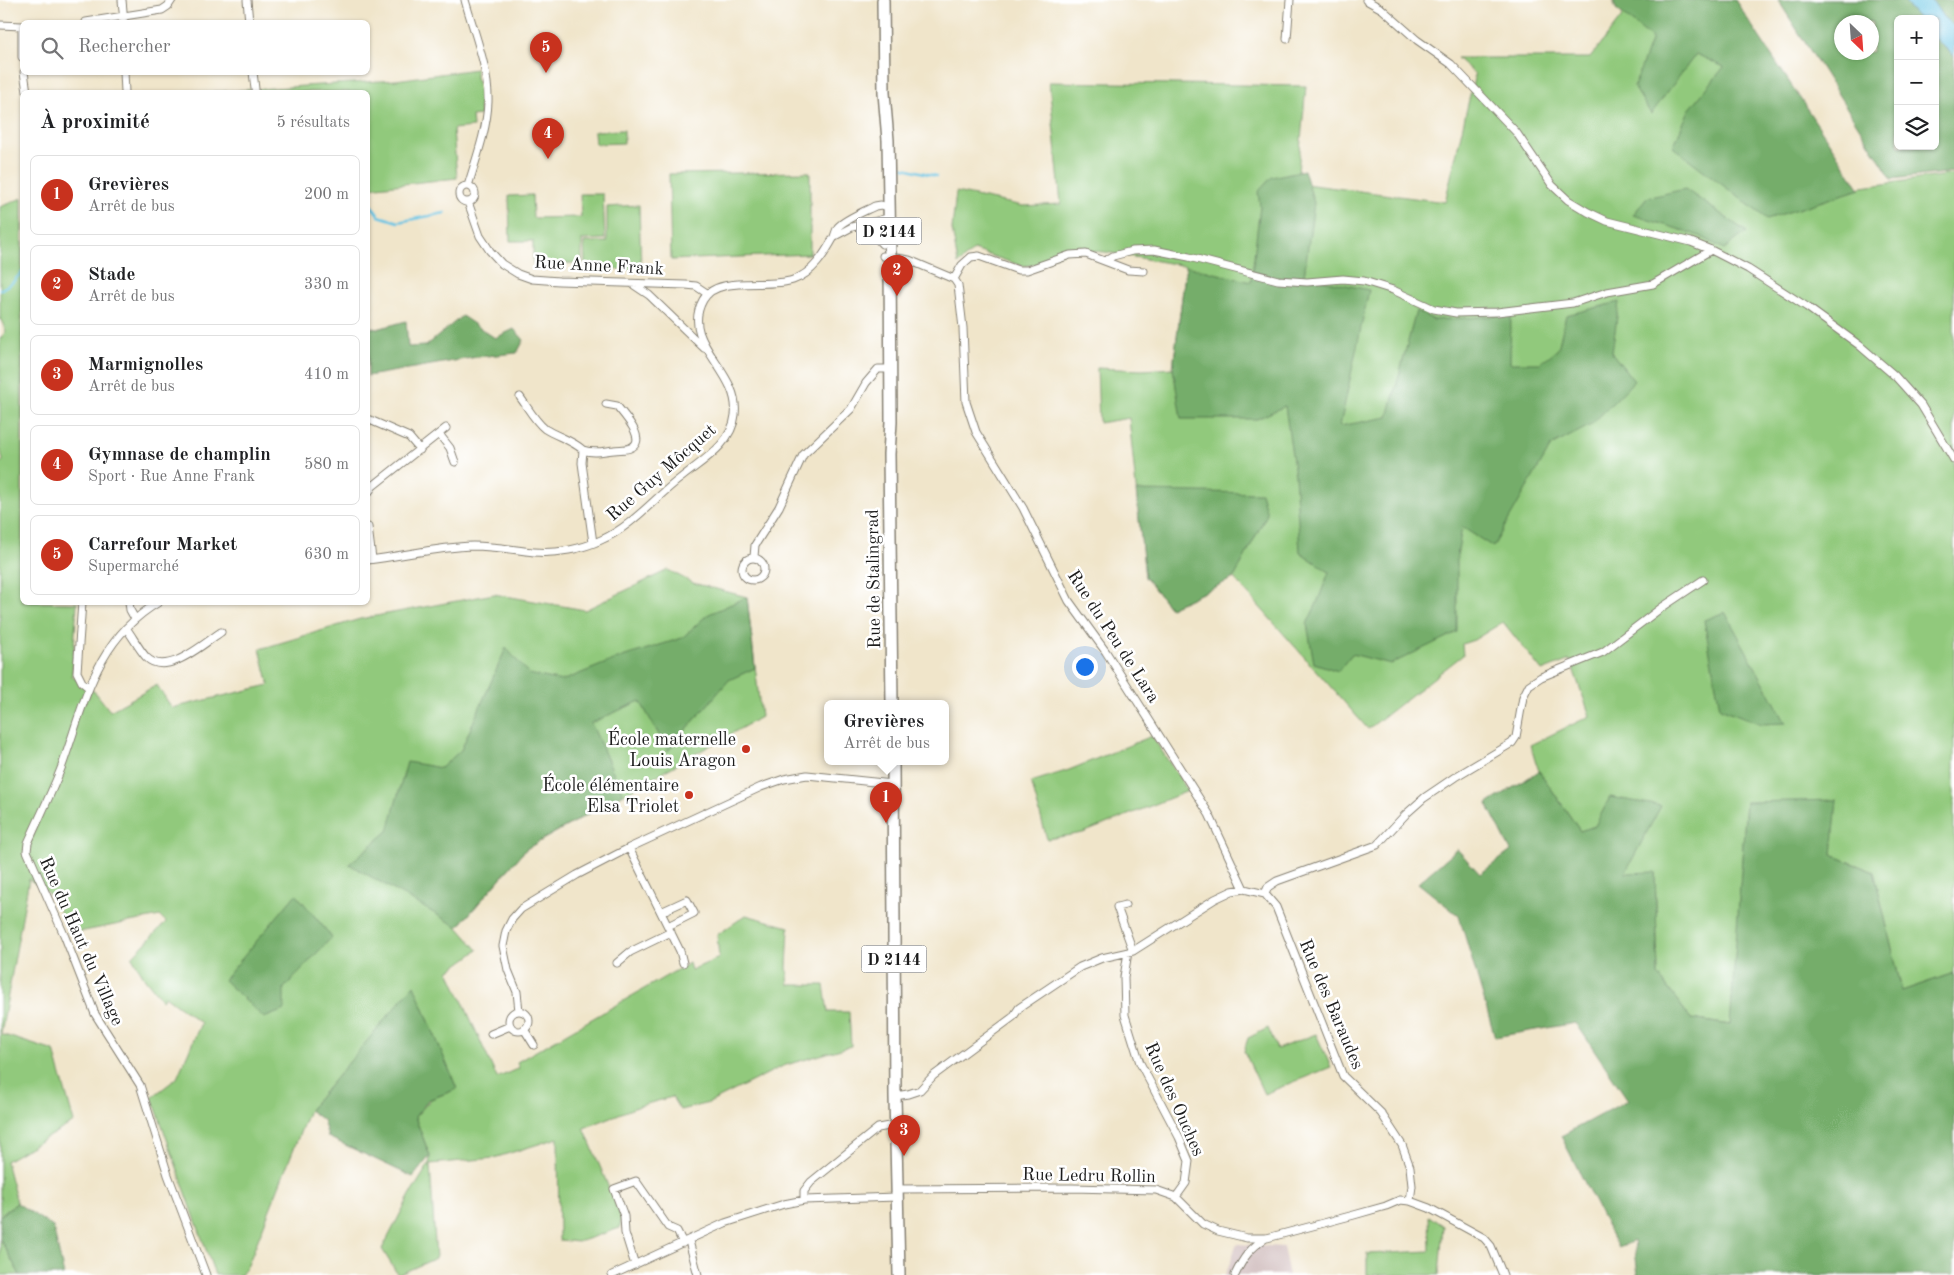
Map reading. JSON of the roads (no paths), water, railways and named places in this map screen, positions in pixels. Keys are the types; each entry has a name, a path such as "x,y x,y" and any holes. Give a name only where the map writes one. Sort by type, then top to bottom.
{"main road":[{"name":"D 2144","path":"883,0 884,93 881,109 885,212 887,368"},
{"name":"Rue de Stalingrad","path":"887,368 885,420 889,454 892,700"},
{"name":"D 2144","path":"893,765 895,1125 898,1275"}],"street":[{"path":"122,0 123,20 162,10 172,0"},
{"path":"247,0 249,20"},
{"path":"465,0 484,69 488,102 475,166 468,186"},
{"path":"1287,39 1290,0"},
{"path":"1366,0 1382,9 1417,40 1451,64 1516,132 1552,185 1568,200 1607,221 1691,242 1711,250 1748,269 1807,307 1896,376 1921,405 1954,460"},
{"path":"0,25 20,26"},
{"path":"24,75 27,90"},
{"path":"124,75 125,90"},
{"path":"253,75 255,89"},
{"path":"468,186 475,192 472,199 468,202 461,199 458,192 461,188 468,186"},
{"name":"Rue Anne Frank","path":"468,202 480,236 490,252 502,264 518,274 532,279 547,281 696,286 708,294"},
{"path":"708,294 722,286 780,283 805,275 814,267 838,228 844,222 868,209 885,212"},
{"path":"834,236 847,229 859,226 885,212"},
{"path":"859,226 875,236 885,253 909,260 954,279 962,265 972,257 979,256 1018,270 1039,267 1070,255 1086,254 1128,270 1144,271"},
{"path":"1105,261 1113,256 1132,251 1154,250 1278,280 1307,282 1343,279 1364,281 1393,290 1434,309 1449,312 1497,312 1573,303 1607,292 1653,284 1711,250"},
{"name":"Rue du Peu de Lara","path":"954,279 958,285 963,328 966,402 976,432 1023,508 1069,601 1106,652 1209,814 1244,889"},
{"path":"632,284 649,295 707,351"},
{"name":"Rue Guy Môcquet","path":"370,560 471,546 493,546 536,552 555,551 593,543 610,536 632,520 674,482 711,454 728,436 736,414 735,400 727,378 707,351 699,332 702,302 708,294"},
{"path":"754,558 755,545 779,507 803,455 851,409 866,383 878,369 887,368"},
{"path":"520,397 538,423 576,444 583,450 591,453 631,448 636,443 635,430 617,406 606,404"},
{"path":"370,420 409,437 420,450"},
{"path":"370,490 446,428"},
{"path":"439,434 450,448 455,462"},
{"path":"583,450 582,463 593,543"},
{"path":"895,1096 920,1090 933,1076 1013,1017 1019,1008 1080,967 1102,958 1130,951 1232,891 1244,889 1265,894 1268,887 1277,881 1376,845 1424,798 1512,743 1516,737 1523,697 1529,685 1541,677 1603,652 1703,580"},
{"path":"82,605 77,672 82,682 88,687 108,650 135,618 154,605"},
{"path":"129,605 135,618"},
{"path":"126,628 145,656 154,663 162,665 177,661 221,632"},
{"name":"Rue du Haut du Village","path":"88,687 61,768 26,851 65,937 95,1014 142,1091 168,1175 206,1275"},
{"path":"518,1011 517,992 508,970 503,946 506,931 512,919 521,909 577,875 629,848 761,787 784,779 807,775 893,784"},
{"path":"629,848 670,929 683,963"},
{"name":"Rue des Baraudes","path":"1265,894 1276,907 1343,1076 1381,1112 1402,1145 1410,1168 1412,1186 1410,1201"},
{"path":"617,963 630,952 694,913 687,900 661,912"},
{"path":"1126,905 1117,907 1130,951"},
{"name":"Rue des Ouches","path":"1130,951 1124,977 1125,1015 1140,1063 1179,1137 1188,1161 1186,1183 1176,1196"},
{"path":"510,1026 510,1016 518,1011"},
{"path":"510,1026 515,1030 524,1029 528,1024 528,1018 524,1013 518,1011"},
{"path":"491,1034 510,1026"},
{"path":"524,1029 534,1045"},
{"path":"804,1200 804,1191 810,1182 878,1128 895,1125"},
{"path":"635,1265 625,1232 624,1216 614,1189 636,1181 668,1227 677,1231 686,1242 698,1275"},
{"name":"Rue Ledru Rollin","path":"612,1275 725,1223 784,1204 804,1200 897,1193 1072,1188 1156,1190 1176,1196 1203,1224 1218,1231 1247,1238 1267,1238 1362,1213 1400,1200 1410,1201"},
{"path":"1410,1201 1429,1208 1484,1238 1494,1251 1503,1275"},
{"path":"1235,1275 1242,1258 1253,1246 1267,1238"}],"water":[{"path":"1903,0 1932,0 1943,17 1954,26 1954,56 1939,42 1939,15 1916,15"}],"waterway":[{"path":"893,165 936,176"},
{"path":"370,204 379,216 398,222 445,213"},
{"path":"0,290 13,282 20,274"}],"place":[{"name":"Carrefour Market","path":"546,73"},
{"name":"Gymnase de champlin","path":"548,159"},
{"name":"Stade","path":"897,296"},
{"name":"École maternelle Louis Aragon","path":"746,749"},
{"name":"École élémentaire Elsa Triolet","path":"689,795"},
{"name":"Grevières","path":"886,823"},
{"name":"Marmignolles","path":"904,1156"}]}
